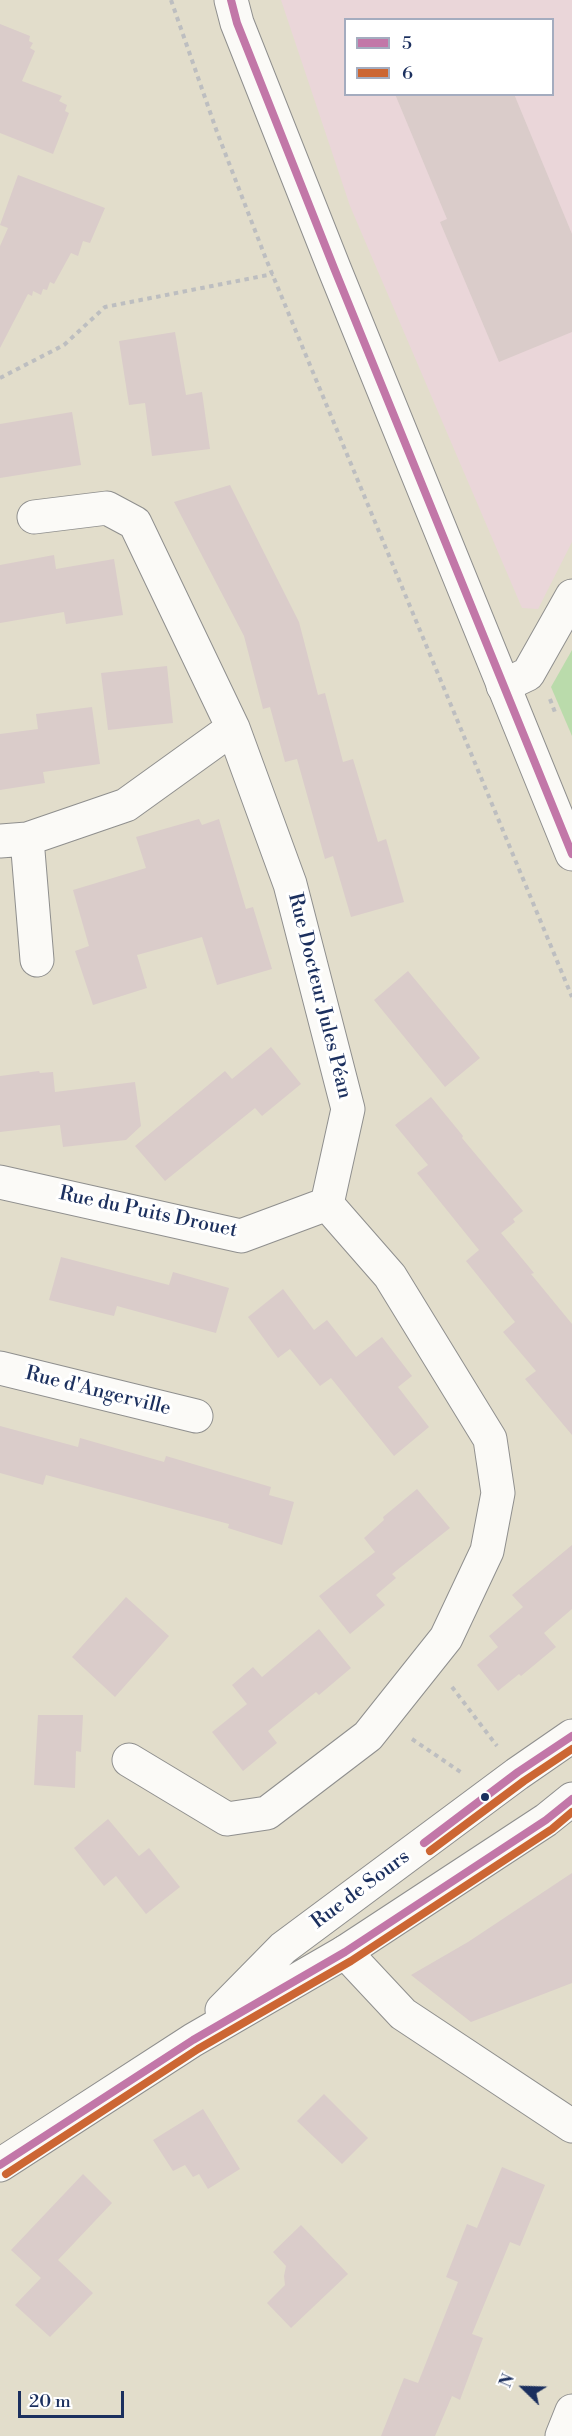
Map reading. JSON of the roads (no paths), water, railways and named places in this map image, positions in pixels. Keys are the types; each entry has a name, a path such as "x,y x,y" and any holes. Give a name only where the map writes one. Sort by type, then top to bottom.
{"street":[{"path":"231,0 237,23 329,256 572,854"},
{"name":"Rue Docteur Jules Péan","path":"34,518 107,508 135,523 233,728 290,884 348,1109 327,1204"},
{"path":"503,686 528,674 572,596"},
{"path":"37,960 13,840 126,805 233,728"},
{"name":"Rue du Puits Drouet","path":"0,1182 241,1236 327,1204"},
{"path":"129,1760 227,1819 267,1814 368,1736 446,1638 487,1551 498,1493 490,1439 390,1276 327,1204"},
{"name":"Rue d'Angerville","path":"0,1368 196,1416"},
{"name":"Rue de Sours","path":"193,2040 283,1948 516,1774 572,1736"},
{"name":"Rue de Sours","path":"0,2165 193,2040 345,1952 546,1820 572,1799"},
{"path":"345,1952 403,2014 572,2126"},
{"path":"562,2436 572,2411"}]}
